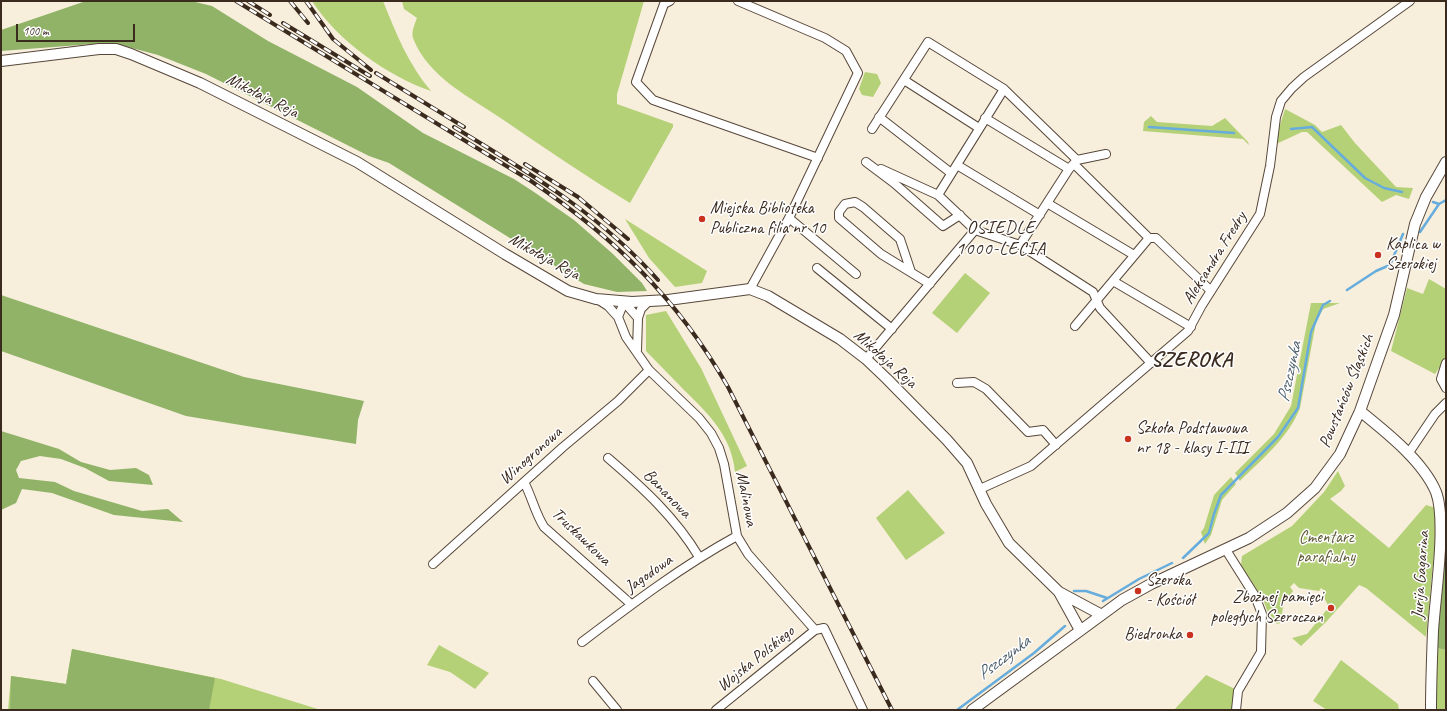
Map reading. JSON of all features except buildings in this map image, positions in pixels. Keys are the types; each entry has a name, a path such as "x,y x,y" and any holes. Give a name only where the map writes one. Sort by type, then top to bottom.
{"street":[{"path":"670,1 664,4 636,82 653,100 818,158"},
{"path":"738,1 825,38 846,52 858,73 789,218 750,290"},
{"name":"Aleksandra Fredry","path":"980,490 1031,466 1188,332 1211,292 1260,214 1270,166 1276,117 1281,101 1304,77 1410,1"},
{"path":"872,129 928,42 1004,89 1073,164 1149,238 1156,238 1211,292"},
{"name":"Mikołaja Reja","path":"1,61 116,49 131,54 200,83 357,162 536,273 568,291 596,299 624,302 648,302 750,290 768,296 840,339 866,359 947,440 967,464 986,504 1009,543 1059,592 1100,614"},
{"path":"904,80 979,128"},
{"path":"938,195 1004,89"},
{"path":"879,117 951,173"},
{"path":"985,118 1073,164"},
{"path":"1020,245 1073,164 1106,154"},
{"path":"960,215 943,226 894,183 866,162 938,195 960,215 975,230 1020,245 1093,292 1100,308 1151,363"},
{"name":"Powstańców Śląskich","path":"972,710 1100,614 1151,584 1226,550 1271,525 1302,501 1315,488 1340,454 1360,411 1394,315 1415,224 1426,197 1446,162"},
{"path":"957,164 1040,215"},
{"path":"911,272 900,239 863,206 855,202 845,204 839,212 839,218 881,254 930,284"},
{"path":"1047,203 1134,255"},
{"path":"789,218 856,274"},
{"path":"866,359 975,230"},
{"path":"1075,326 1149,238"},
{"path":"817,268 892,329"},
{"path":"1113,281 1190,327"},
{"path":"596,299 608,306 618,317 624,302 638,318"},
{"path":"637,350 638,318 641,309 648,302"},
{"name":"Malinowa","path":"618,317 626,337 637,350 649,370 699,418 717,443 724,464 737,536 748,554 815,630 824,628 863,710"},
{"path":"1446,363 1441,379 1446,388"},
{"name":"Winogronowa","path":"433,564 524,482 618,402 649,370"},
{"path":"957,384 974,382 986,389 1028,432 1043,430 1056,445"},
{"path":"1408,454 1435,414 1446,403"},
{"name":"Jurija Gagarina","path":"1360,411 1408,454 1431,482 1437,494 1441,509 1441,530 1433,632 1431,710"},
{"name":"Bananowa","path":"608,458 664,508 682,531 699,557"},
{"name":"Truskawkowa","path":"524,482 534,504 537,515 544,527 631,604"},
{"name":"Jagodowa","path":"582,642 631,604 699,557 737,536"},
{"path":"1226,550 1255,596 1262,614 1263,641 1261,652 1238,691 1236,710"},
{"name":"Mikołaja Reja","path":"1059,592 1080,630"},
{"name":"Wojska Polskiego","path":"716,710 815,630"},
{"path":"593,682 617,710"}],"green space":[{"path":"86,1 191,1 212,6 268,41 357,87 423,133 514,179 534,192 574,220 613,254 642,283 647,291 617,292 584,284 389,163 369,156 206,74 158,55 106,43 1,51 1,30"},
{"path":"312,1 383,1 409,59 431,91 397,76 364,55 335,29"},
{"path":"402,1 644,1 617,94 617,104 673,124 673,127 630,203 465,95 440,76 429,65 420,52 412,33 417,18 404,9"},
{"path":"865,72 877,74 881,83 873,97 862,95 859,89"},
{"path":"1285,109 1315,125 1322,132 1341,125 1355,143 1396,187 1413,188 1409,199 1396,195 1382,202 1307,132 1302,132 1274,145"},
{"path":"1151,116 1157,122 1212,126 1225,118 1248,142 1249,145 1243,139 1143,131 1144,122"},
{"path":"625,219 707,271 702,283 675,287 649,258"},
{"path":"965,273 990,293 957,333 932,313"},
{"path":"1429,279 1446,289 1446,358 1435,374 1391,351 1407,288 1423,294"},
{"path":"1,295 244,377 364,401 358,420 356,444 186,416 1,351"},
{"path":"1311,303 1340,303 1323,309 1316,322 1300,408 1295,419 1282,438 1240,481 1235,473 1274,434 1291,406"},
{"path":"666,311 701,368 747,466 735,472 733,459 729,448 718,427 703,408 646,351 646,315"},
{"path":"1,431 59,449 81,462 110,470 136,468 149,475 153,485 109,481 85,468 61,459 40,456 21,461 16,470 19,478 55,482 74,491 142,511 168,509 183,522 114,515 52,493 22,489 16,503 1,510"},
{"name":"Cmentarz parafialny","path":"1338,471 1345,486 1330,499 1389,548 1426,505 1436,508 1437,523 1426,637 1366,588 1359,585 1326,622 1301,646 1292,638 1307,634 1329,607 1322,594 1325,591 1321,588 1319,591 1299,588 1294,583 1290,587 1293,591 1284,603 1280,623 1277,624 1268,613 1263,599 1241,565 1242,556 1292,526 1324,492"},
{"path":"1231,477 1236,484 1222,500 1211,535 1205,544 1201,532 1204,528 1214,495"},
{"path":"908,490 945,533 906,560 876,518"},
{"path":"1446,561 1446,650 1437,648 1444,562"},
{"path":"439,645 489,673 475,689 450,672 427,665"},
{"path":"1437,648 1446,650 1446,710 1436,710"},
{"path":"72,649 221,679 321,710 8,710 11,676 66,684"},
{"path":"72,649 215,678 209,710 10,710 11,676 66,684"},
{"path":"1341,660 1398,704 1399,710 1327,710 1313,701"},
{"path":"1206,675 1235,689 1234,710 1174,710"}],"waterway":[{"path":"1149,127 1234,133"},
{"path":"1291,129 1312,127 1365,178 1384,188 1402,192"},
{"name":"Pszczynka","path":"1420,232 1439,204 1446,200"},
{"name":"Pszczynka","path":"1433,202 1439,204"},
{"name":"Pszczynka","path":"1347,290 1376,271 1390,265 1403,234"},
{"name":"Pszczynka","path":"1183,558 1209,533 1221,495 1278,437 1298,408 1311,332 1323,305 1330,301"},
{"name":"Pszczynka","path":"1103,601 1139,579 1172,563"},
{"path":"1074,591 1086,591 1107,598"},
{"name":"Pszczynka","path":"957,710 1034,653 1065,626"}],"railway":[{"path":"236,1 531,181 590,225 642,272 688,325 728,387 892,710"},
{"path":"248,1 270,15"},
{"path":"290,1 308,23"},
{"path":"306,1 333,39 371,70"},
{"path":"283,23 370,76"},
{"path":"376,73 464,127"},
{"path":"454,127 536,178 587,214 612,234 658,280"},
{"path":"525,164 578,197 628,239"}],"place":[{"name":"Miejska Biblioteka Publiczna filia nr 10","path":"702,219"},
{"name":"Kaplica w Szerokiej","path":"1378,255"},
{"name":"Szkoła Podstawowa nr 18 - klasy I-III","path":"1128,439"},
{"name":"Szeroka - Kościół","path":"1138,591"},
{"name":"Zbożnej pamięci poległych Szeroczan","path":"1331,608"},
{"name":"Biedronka","path":"1190,635"}],"district":[{"name":"OSIEDLE 1000-LECIA","path":"1001,238"},
{"name":"SZEROKA","path":"1192,360"}]}
